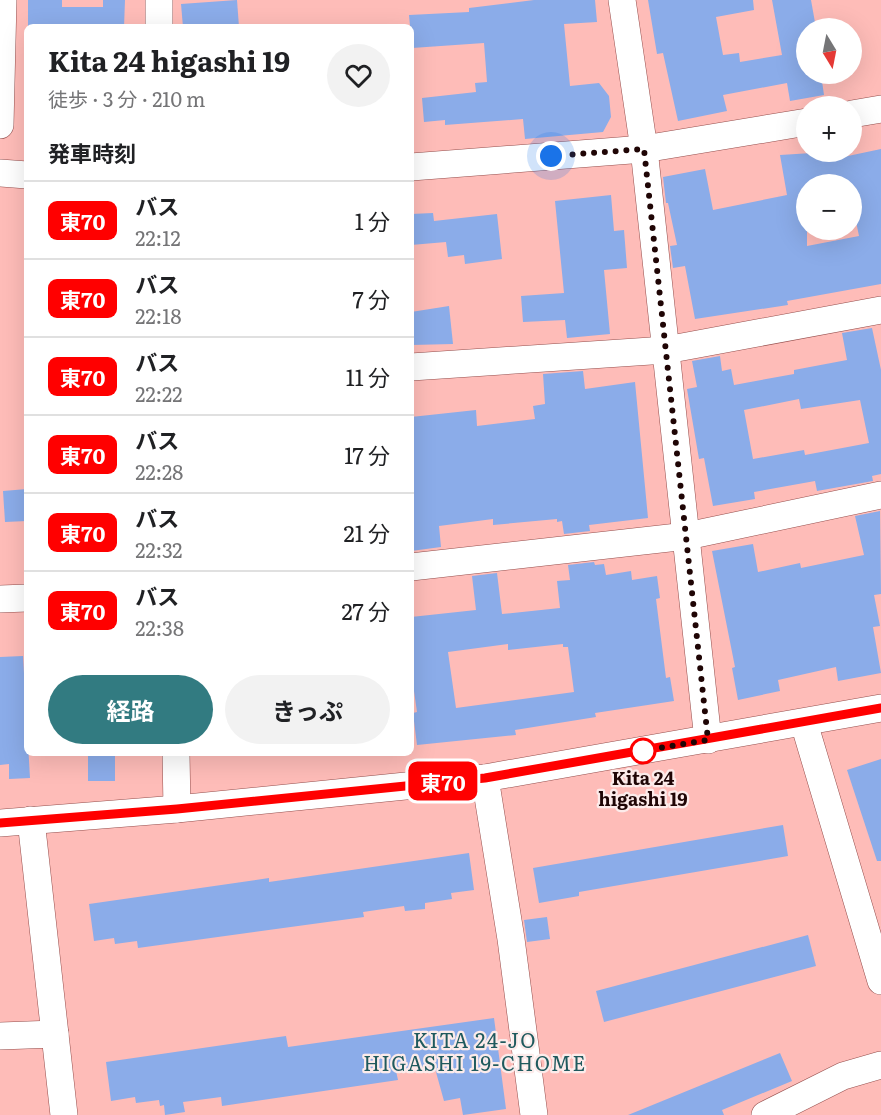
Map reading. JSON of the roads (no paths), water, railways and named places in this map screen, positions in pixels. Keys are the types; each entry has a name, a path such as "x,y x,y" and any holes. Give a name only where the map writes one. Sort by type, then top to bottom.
{"street":[{"path":"0,125 3,0"},
{"path":"159,0 159,24"},
{"path":"621,0 644,149 708,740"},
{"path":"862,112 881,109"},
{"path":"414,166 644,149 796,124"},
{"path":"0,173 24,175"},
{"path":"414,368 666,350 881,310"},
{"path":"414,567 687,536 881,495"},
{"path":"0,599 24,598"},
{"path":"0,823 177,809 485,778 881,708"},
{"path":"804,723 881,981"},
{"path":"176,756 177,809"},
{"path":"485,778 511,939 534,1115"},
{"path":"32,820 64,1115"},
{"path":"0,1036 55,1034"},
{"path":"765,1115 843,1076 881,1065"}],"place":[{"name":"Kita 24 higashi 19","path":"643,751"}],"district":[{"name":"KITA 24-JO HIGASHI 19-CHOME","path":"475,1050"}]}
